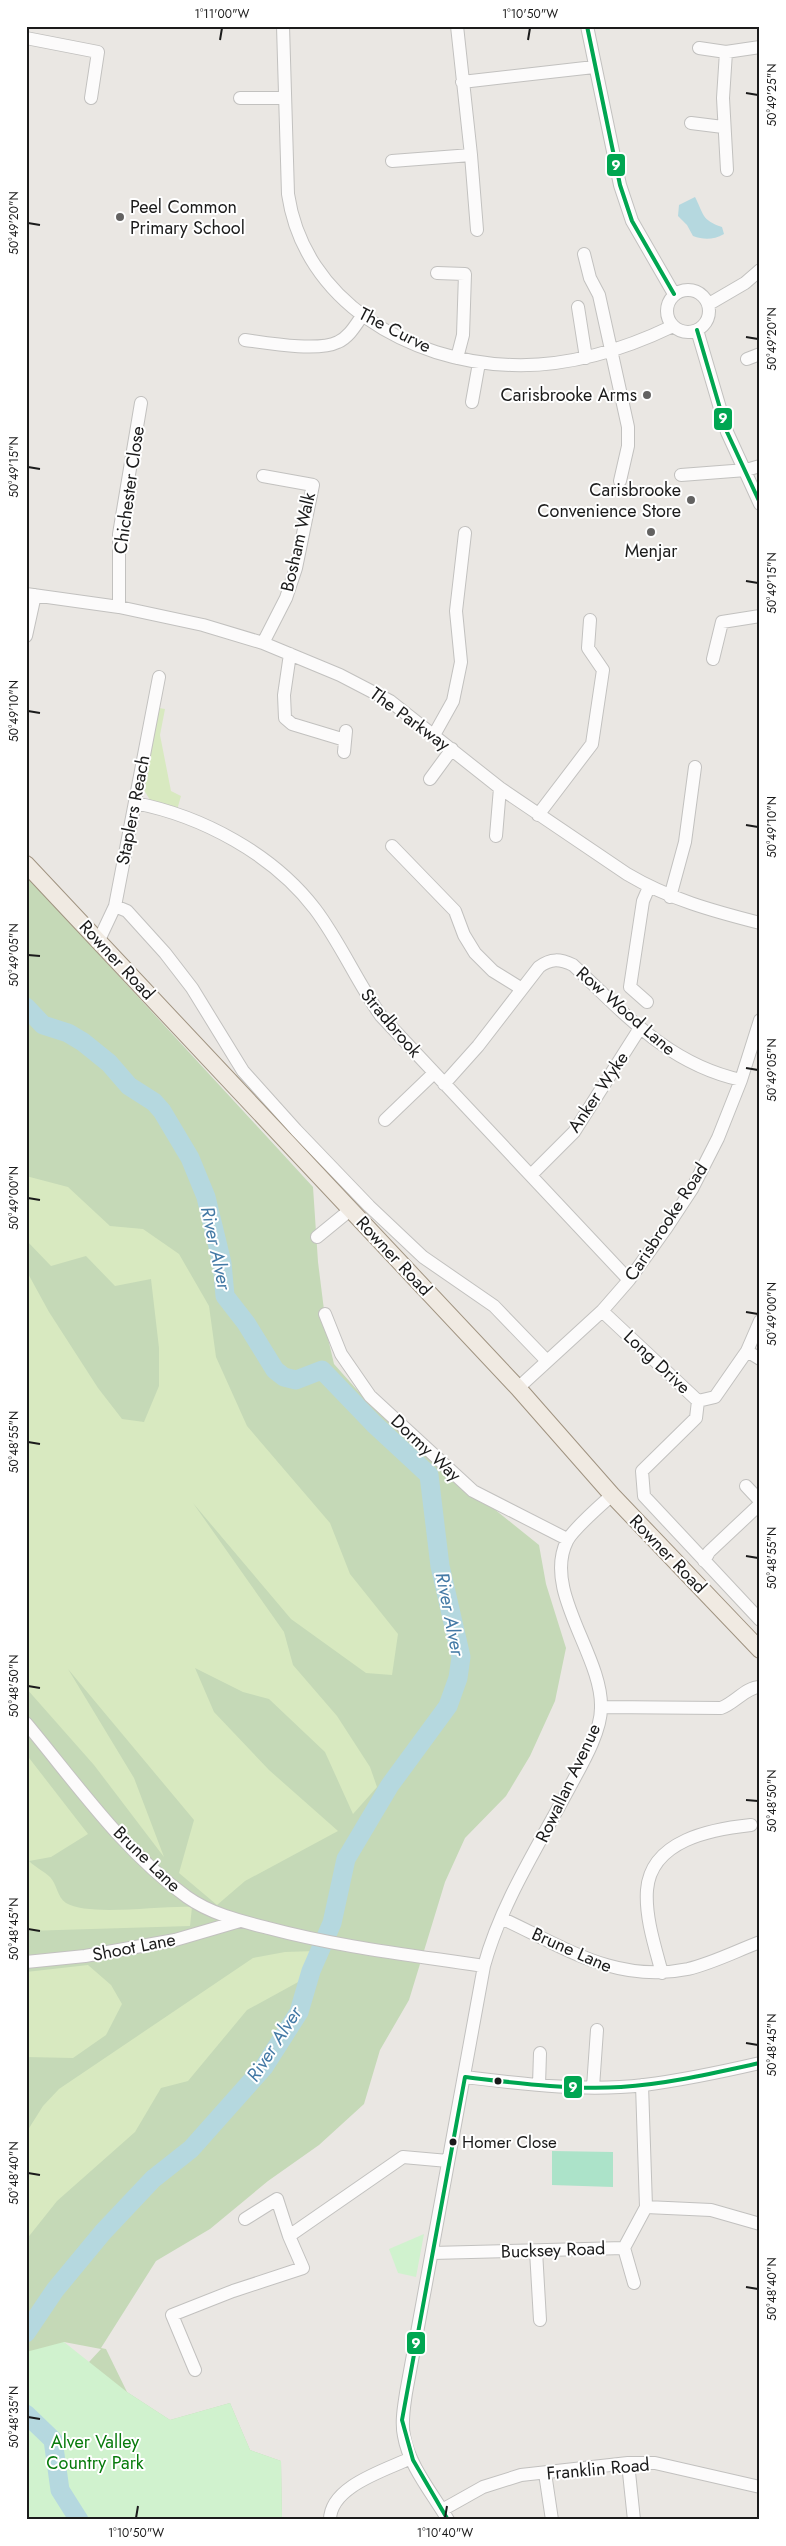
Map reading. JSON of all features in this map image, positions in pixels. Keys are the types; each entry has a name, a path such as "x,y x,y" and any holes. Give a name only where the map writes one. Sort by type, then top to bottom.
{"main road":[{"name":"Rowner Road","path":"26,864 518,1388 612,1495 760,1650"}],"street":[{"name":"The Curve","path":"283,26 288,194 291,214 299,240 323,280 362,316 429,349 457,358 513,365 586,358 611,352 673,326"},
{"path":"457,26 477,230"},
{"path":"587,26 620,185 632,221 674,294"},
{"path":"26,38 98,52 90,98"},
{"path":"699,48 726,52 760,47"},
{"path":"726,52 723,127 727,170"},
{"path":"462,82 594,67"},
{"path":"240,98 285,98"},
{"path":"691,123 723,127"},
{"path":"392,161 471,155"},
{"path":"584,254 590,278 599,296 628,427 628,446 620,482"},
{"path":"708,304 745,283 760,270"},
{"path":"437,273 465,274 463,335 457,358"},
{"path":"690,289 698,292 708,304 710,311 707,322 697,330 687,332 673,326 668,318 666,308 674,294 690,289"},
{"path":"578,307 586,358"},
{"path":"245,340 294,346 337,343 349,334 362,316"},
{"path":"697,330 727,432 760,504"},
{"path":"747,359 760,354"},
{"path":"472,402 479,362"},
{"name":"Chichester Close","path":"119,606 119,534 141,403"},
{"path":"681,475 746,470 760,466"},
{"name":"Bosham Walk","path":"263,476 312,485 296,568 286,598 263,643"},
{"path":"434,735 453,701 461,662 456,610 465,533"},
{"path":"26,636 30,594"},
{"name":"The Parkway","path":"30,594 119,606 203,625 263,643 369,688 414,718 500,788 649,887 697,907 760,923"},
{"path":"713,659 722,622 760,616"},
{"path":"538,815 592,744 603,670 588,648 590,620"},
{"path":"290,654 284,695 285,718 292,724 345,741"},
{"name":"Staplers Reach","path":"99,940 115,906 159,677"},
{"path":"430,779 452,749"},
{"path":"670,897 685,842 695,767"},
{"path":"496,836 500,788"},
{"name":"Stradbrook","path":"135,803 160,808 209,827 240,844 295,887 315,909 360,986 382,1016 629,1280"},
{"path":"392,846 455,911 464,935 475,953 493,971 522,989"},
{"path":"647,1002 630,987 643,901 649,887"},
{"path":"115,906 126,911 165,953 192,988 243,1071 303,1137 369,1206 423,1257 494,1306 547,1361"},
{"name":"Row Wood Lane","path":"444,1084 478,1046 539,967 546,962 558,959 573,965 640,1028 666,1049 704,1070 741,1080"},
{"name":"Carisbrooke Road","path":"518,1388 602,1311 629,1280 692,1189 718,1138 741,1080 755,1053 760,1020"},
{"name":"Anker Wyke","path":"531,1175 574,1132 640,1028"},
{"path":"385,1120 434,1073"},
{"path":"317,1237 350,1210"},
{"name":"Long Drive","path":"602,1311 698,1401 696,1418 642,1471 644,1496 760,1620"},
{"name":"Dormy Way","path":"325,1314 341,1354 370,1396 473,1491 567,1539"},
{"path":"698,1401 715,1397 746,1351 760,1321"},
{"path":"746,1351 760,1359"},
{"path":"704,1561 709,1552 760,1502 746,1486"},
{"path":"567,1539 612,1495"},
{"name":"Rowallan Avenue","path":"445,2515 411,2458 404,2437 402,2420 484,1966 501,1918 578,1771 598,1727 602,1707 598,1685 563,1587 560,1569 567,1539"},
{"path":"602,1707 721,1708 733,1703 750,1689 760,1687"},
{"name":"Brune Lane","path":"26,1722 105,1818 154,1870 188,1898 240,1921 306,1938 484,1966"},
{"path":"662,1972 651,1930 647,1889 656,1864 676,1844 717,1828 751,1825"},
{"name":"Brune Lane","path":"501,1918 602,1965 638,1973 662,1972 696,1966 760,1942"},
{"name":"Shoot Lane","path":"26,1962 85,1956 175,1940 240,1921"},
{"path":"593,2087 597,2030"},
{"path":"539,2085 540,2052"},
{"path":"464,2077 539,2085 593,2087 642,2085 704,2076 760,2063"},
{"path":"642,2085 646,2207 711,2210 760,2224"},
{"path":"289,2236 403,2157 448,2161"},
{"path":"196,2370 172,2315 304,2268 289,2236 277,2199 245,2219"},
{"name":"Bucksey Road","path":"432,2253 624,2248 646,2207"},
{"path":"624,2248 634,2283"},
{"path":"536,2251 540,2320"},
{"path":"330,2520 337,2499 350,2487 411,2458"},
{"path":"628,2463 634,2520"},
{"name":"Franklin Road","path":"445,2515 484,2487 521,2475 628,2463 655,2463 760,2487"},
{"path":"545,2473 552,2520"}],"green space":[{"path":"159,708 165,709 160,735 171,791 181,796 177,810 150,800 144,790"},
{"path":"26,875 313,1187 318,1262 327,1334 334,1364 366,1400 427,1455 539,1545 546,1584 566,1648 555,1701 530,1756 506,1796 465,1838 445,1882 409,2000 380,2050 364,2104 319,2145 268,2181 210,2229 156,2261 101,2348 106,2349 127,2392 170,2420 230,2403 250,2450 281,2461 282,2520 26,2520 89,2362 101,2349 64,2342 26,2419 26,2240 57,2201 135,2132 161,2088 188,2081 247,2010 320,1970 316,1951 285,1952 253,1958 59,2089 43,2106 26,2133 26,2057 73,2058 106,2035 122,2004 111,1985 88,1965 26,1972 26,1931 190,1926 192,1907 108,1910 77,1907 66,1903 50,1877 29,1861 51,1857 88,1834 26,1754 26,1688 94,1765 164,1857 134,1778 68,1669 194,1820 179,1873 217,1905 245,1881 338,1831 269,1770 214,1712 195,1668 243,1692 269,1699 325,1752 353,1814 377,1787 370,1767 337,1716 293,1665 284,1632 193,1503 291,1619 366,1673 392,1675 398,1634 350,1574 330,1523 247,1426 216,1357 209,1306 179,1254 143,1229 110,1226 68,1187 26,1176"},
{"path":"26,1033 495,1632 358,2048 26,2329"},
{"path":"26,1240 51,1266 86,1256 115,1286 151,1279 159,1348 159,1386 144,1422 122,1419 98,1388 49,1312 26,1270"},
{"path":"552,2151 613,2152 613,2187 552,2185"},
{"path":"424,2234 416,2277 398,2273 389,2249"},
{"name":"Alver Valley Country Park","path":"64,2342 127,2392 170,2420 230,2403 250,2450 281,2461 282,2520 26,2520 26,2352"}],"water":[{"path":"695,197 704,216 710,222 722,227 724,234 708,239 693,236 687,225 678,216 679,205"}],"waterway":[{"name":"River Alver","path":"26,1007 43,1025 68,1033 83,1042 109,1063 129,1086 154,1102 162,1111 190,1158 206,1197 222,1263 225,1296 246,1323 275,1370 284,1377 296,1380 322,1370 374,1424 429,1475 440,1566 461,1657 458,1678 448,1706 390,1785 346,1859 332,1923 311,1971 299,2012 264,2067 191,2149 153,2179 103,2232 55,2290 26,2333"},
{"name":"River Alver","path":"26,2414 53,2440 60,2490 79,2520"}],"transit line":[{"name":"9","path":"587,26 620,185 632,221 674,294"},
{"name":"9","path":"697,330 727,432 760,503"},
{"name":"9","path":"448,2520 413,2460 402,2420 465,2077 524,2084 602,2088 639,2086 674,2081 760,2063"}],"place":[{"name":"Peel Common Primary School","path":"120,217"},
{"name":"Carisbrooke Arms","path":"647,395"},
{"name":"Carisbrooke Convenience Store","path":"691,500"},
{"name":"Menjar","path":"651,532"},
{"name":"Homer Close","path":"453,2142"}]}
